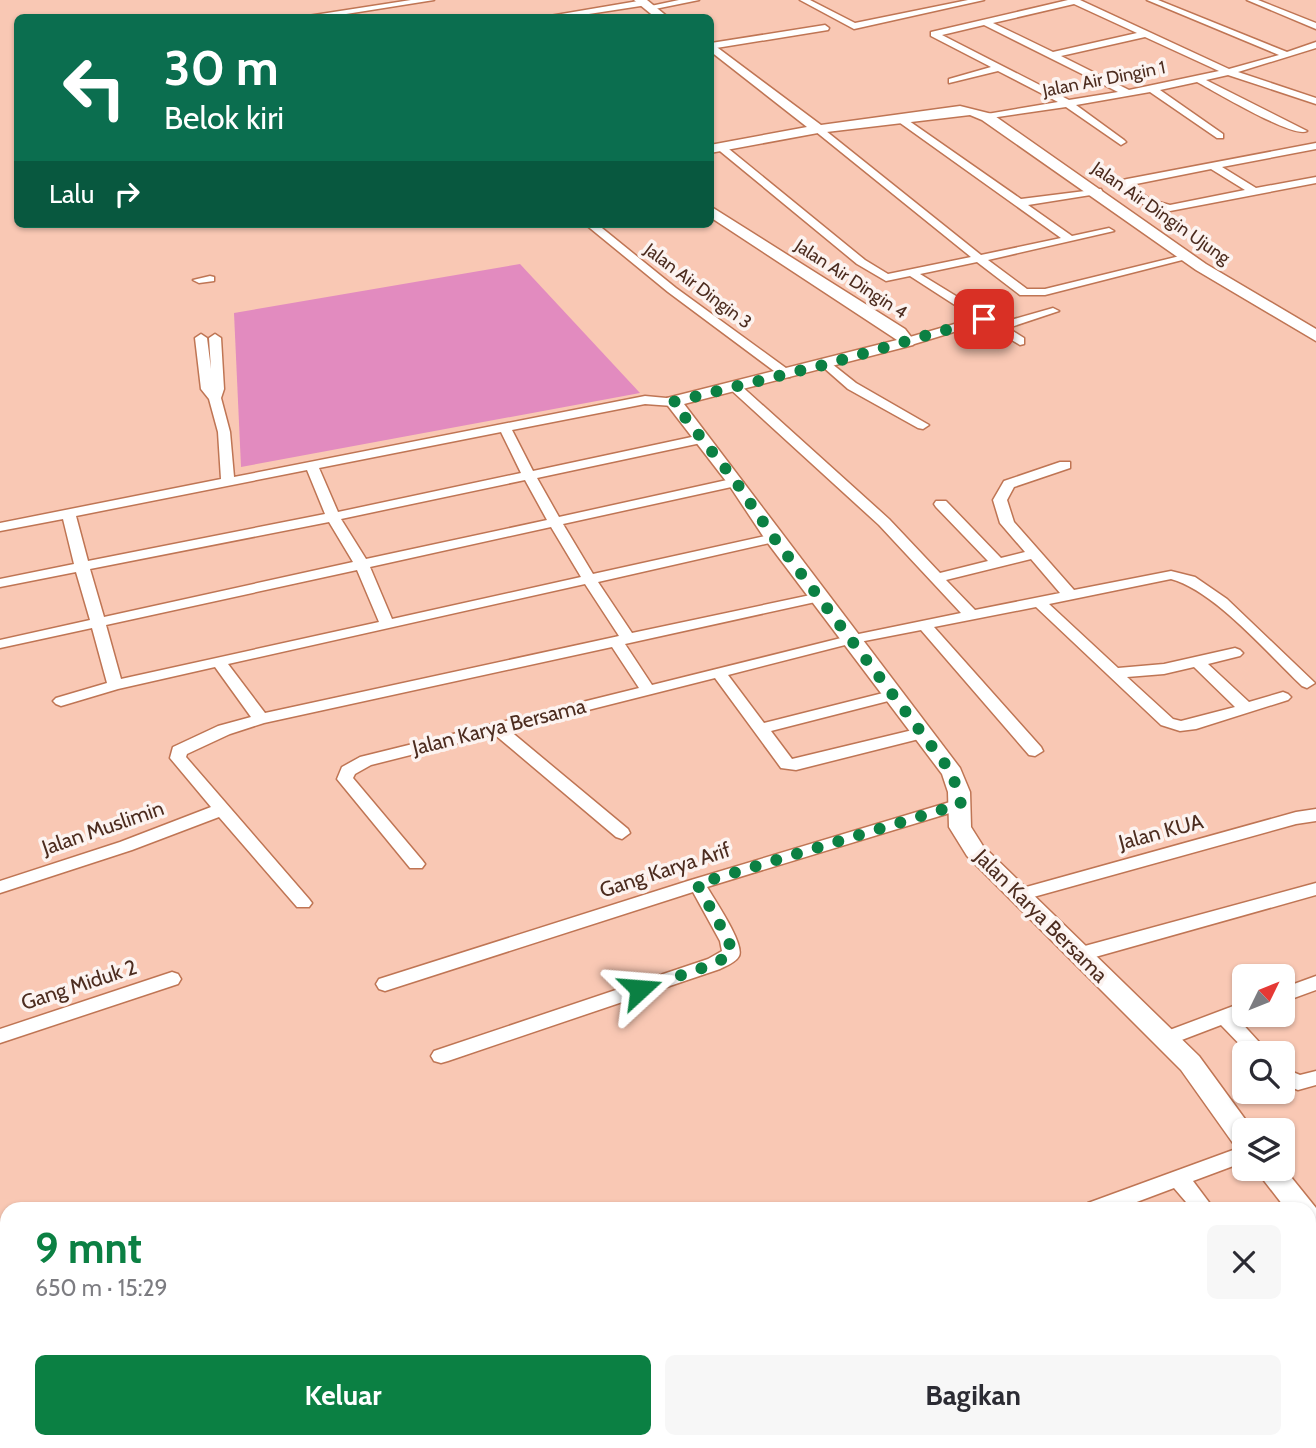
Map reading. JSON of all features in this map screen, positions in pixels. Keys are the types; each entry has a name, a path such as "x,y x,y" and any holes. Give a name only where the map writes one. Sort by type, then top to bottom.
{"street":[{"path":"336,14 430,0"},
{"path":"569,14 644,3 695,0"},
{"path":"806,1 822,0"},
{"path":"929,0 956,13"},
{"path":"806,1 852,26 980,0"},
{"path":"1121,142 1068,103 934,33 1074,0 1226,71 1316,101"},
{"path":"1151,0 1287,55"},
{"path":"1251,0 1316,26"},
{"path":"644,3 659,14"},
{"path":"967,18 1053,55 1126,92"},
{"path":"714,46 825,28"},
{"path":"1053,55 1145,34"},
{"name":"Jalan Air Dingin 1","path":"988,117 1196,78 1316,45"},
{"path":"714,48 1024,293 1188,257"},
{"path":"951,81 998,68"},
{"path":"1196,78 1263,114 1303,131"},
{"path":"1150,87 1220,136"},
{"path":"715,148 818,129 964,110 988,117"},
{"name":"Jalan Air Dingin Ujung","path":"988,117 1188,257 1316,336"},
{"path":"899,118 1068,238"},
{"path":"1316,146 1127,182 1126,186 1142,199 1170,208 1316,180"},
{"path":"715,148 884,277 891,278 1109,230"},
{"path":"1212,165 1255,192"},
{"path":"1018,203 1097,191"},
{"path":"1115,205 1142,199"},
{"name":"Jalan Air Dingin 4","path":"673,402 907,342 905,337 888,325 714,213"},
{"name":"Jalan Air Dingin 3","path":"595,228 672,290 786,374"},
{"path":"915,276 1020,341"},
{"path":"997,328 1053,311"},
{"path":"907,342 984,319"},
{"path":"201,338 207,389 215,398 224,432 228,483"},
{"path":"215,338 218,389 215,398"},
{"path":"827,364 852,386 923,425"},
{"path":"734,386 884,522 972,616"},
{"path":"0,527 645,400 673,402"},
{"name":"Jalan Karya Bersama","path":"673,402 736,482 849,640 895,695 952,773 961,804 960,827 975,851 1190,1063 1232,1122"},
{"path":"505,428 527,475 621,638 647,689"},
{"path":"0,583 333,517 701,439"},
{"path":"1065,465 1018,480 1003,492 1000,500 1007,523 1032,555 1070,595"},
{"path":"312,466 333,517 362,565 388,626"},
{"path":"0,644 362,565 553,520 736,482"},
{"path":"941,504 998,563"},
{"path":"69,513 80,567 99,622 115,685"},
{"path":"61,701 115,685 774,538"},
{"path":"937,578 1032,555"},
{"path":"849,640 1171,575 1190,580 1222,602 1307,683"},
{"path":"303,903 221,810 177,754 185,747 224,730 261,719 621,638 820,597"},
{"path":"1039,602 1156,712 1174,725 1196,724 1283,696"},
{"path":"925,626 1035,751"},
{"name":"Jalan Karya Bersama","path":"416,864 345,779 348,771 366,761 496,727 849,640"},
{"path":"1115,673 1199,663 1235,653"},
{"path":"219,663 261,719"},
{"path":"1199,663 1247,709"},
{"path":"718,671 784,762 796,765 921,733"},
{"path":"760,729 895,695"},
{"path":"496,727 622,833"},
{"name":"Gang Karya Arif","path":"385,984 697,884 961,804"},
{"name":"Jalan Muslimin","path":"0,887 126,846 221,810"},
{"name":"Jalan KUA","path":"1019,895 1296,818 1316,815"},
{"path":"441,1056 714,964 731,954 729,941 697,884"},
{"path":"1081,954 1316,889"},
{"name":"Gang Miduk 2","path":"0,1036 172,979"},
{"path":"1295,991 1316,983"},
{"path":"1166,1039 1232,1013"},
{"path":"1224,1016 1248,1041"},
{"path":"1295,1081 1316,1078"},
{"path":"1114,1202 1232,1158"},
{"path":"1178,1178 1198,1202"},
{"path":"1278,1181 1296,1202"}],"shaded area":[{"path":"520,264 640,393 241,467 234,313"}],"route":[{"path":"640,989 714,964 731,954 729,941 697,884 961,804 952,773 895,695 849,640 736,482 673,402 827,364 984,319"}]}
